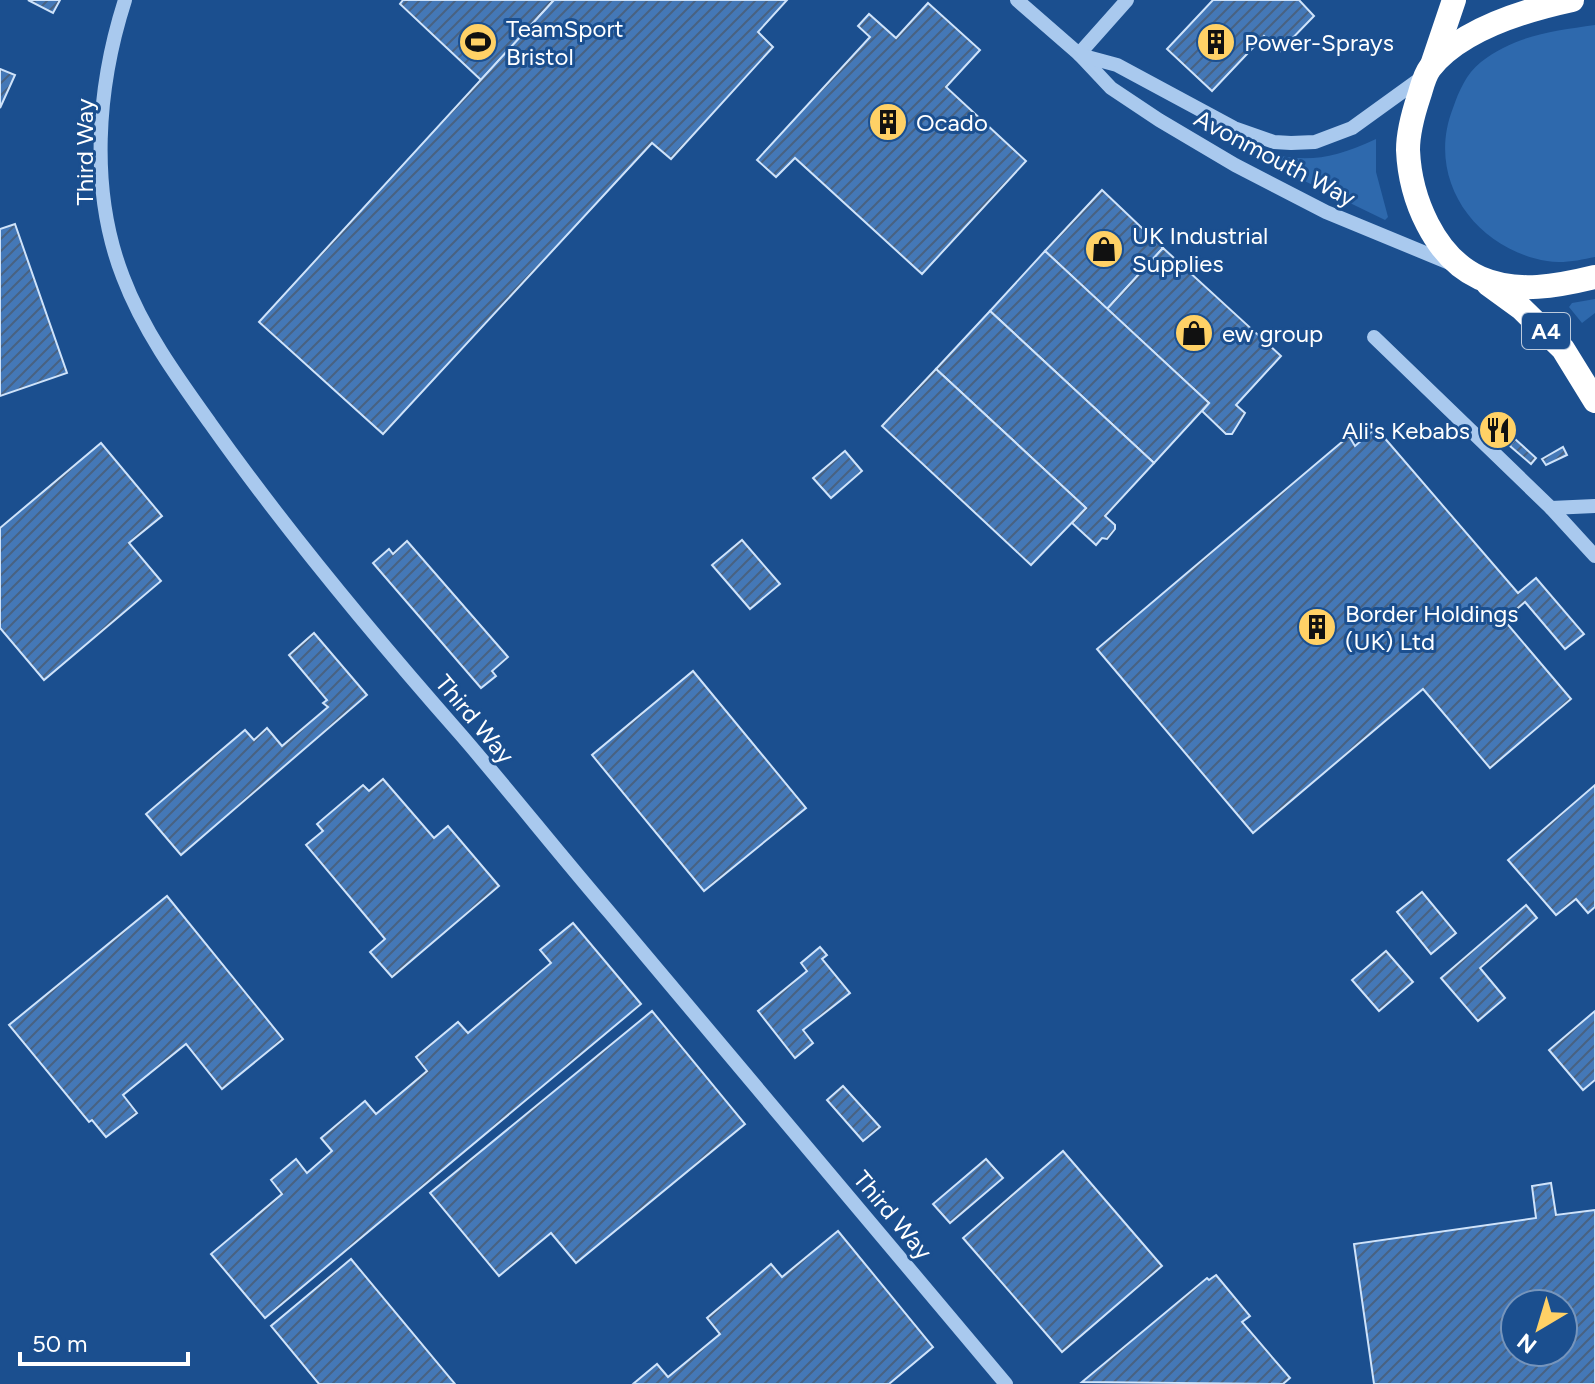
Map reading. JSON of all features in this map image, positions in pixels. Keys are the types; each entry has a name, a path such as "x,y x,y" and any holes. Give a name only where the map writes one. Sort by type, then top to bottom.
{"highway":[{"path":"1454,0 1409,134 1410,167 1418,204 1425,219 1448,252 1474,274 1521,287 1595,277"},
{"path":"1429,70 1459,44 1501,20 1519,12 1572,0"},
{"name":"A4","path":"1474,274 1521,308 1563,349 1595,401"}],"street":[{"name":"Third Way","path":"125,0 113,40 105,89 101,183 106,217 123,279 152,338 247,476 359,615 1006,1384"},
{"name":"Avonmouth Way","path":"1017,0 1122,96 1235,165 1326,212 1474,274"},
{"path":"1079,54 1127,0"},
{"name":"Avonmouth Way","path":"1079,54 1117,65 1234,128 1274,142 1291,143 1315,142 1352,128 1429,70"},
{"path":"1374,337 1551,508 1595,556"},
{"path":"1551,508 1595,506"}],"shaded area":[{"path":"1595,25 1595,257 1565,262 1547,261 1521,254 1498,242 1478,226 1462,207 1451,184 1446,160 1446,134 1461,89 1481,62 1521,40"},
{"path":"1376,139 1376,172 1388,217 1385,220 1245,152 1246,148 1282,156 1312,158 1341,153"},
{"path":"1595,299 1595,313 1582,323 1569,307 1572,303"}],"building":[{"path":"28,0 60,0 53,13"},
{"name":"TeamSport Bristol","path":"403,0 554,0 481,80 400,4"},
{"path":"554,0 787,0 758,32 773,47 671,159 652,143 383,434 259,322"},
{"name":"Power-Sprays","path":"1213,0 1299,0 1314,16 1280,51 1264,36 1212,91 1167,49"},
{"name":"Ocado","path":"928,3 980,50 946,87 1026,161 922,274 795,158 776,177 757,160 870,37 858,26 869,14 896,38"},
{"path":"0,69 15,75 0,108"},
{"name":"UK Industrial Supplies","path":"1102,190 1163,248 1107,309 1045,251"},
{"path":"15,224 67,373 0,396 0,229"},
{"name":"ew group","path":"1163,248 1281,356 1236,405 1245,413 1232,434 1226,434 1202,411 1209,403 1107,309"},
{"path":"1045,251 1209,403 1154,463 990,311"},
{"path":"990,311 1154,463 1105,516 1115,525 1115,529 1107,539 1102,538 1096,545 1072,523 1086,508 936,369"},
{"path":"936,369 1086,508 1031,565 882,426"},
{"name":"Ali's Kebabs","path":"1490,418 1511,436 1506,443 1484,424"},
{"name":"Border Holdings (UK) Ltd","path":"1376,428 1518,593 1536,578 1584,634 1565,649 1525,602 1504,620 1571,699 1490,768 1423,689 1253,833 1097,649 1349,436 1355,446"},
{"path":"1515,439 1536,458 1531,464 1510,446"},
{"path":"101,443 162,516 129,543 161,581 44,680 0,628 0,528"},
{"path":"1563,447 1567,455 1546,465 1542,459"},
{"path":"845,451 862,471 831,498 813,478"},
{"path":"742,540 780,584 750,609 712,565"},
{"path":"407,541 508,657 492,671 496,676 481,688 373,563 389,549 393,554"},
{"path":"314,633 367,695 181,855 146,814 245,730 254,740 267,728 282,746 328,707 323,703 327,700 289,655"},
{"path":"693,671 806,808 704,891 592,755"},
{"path":"383,779 434,838 448,826 499,886 392,977 370,952 385,939 306,845 323,831 317,824 363,785 369,791"},
{"path":"1595,785 1595,907 1588,913 1576,899 1556,915 1508,860"},
{"path":"1422,892 1456,933 1431,954 1397,912"},
{"path":"167,896 283,1039 222,1089 186,1044 123,1095 137,1113 106,1137 92,1120 89,1122 9,1025"},
{"path":"1526,905 1537,918 1480,968 1505,998 1478,1021 1441,978"},
{"path":"573,923 641,1004 265,1318 211,1254 282,1194 271,1180 296,1159 307,1173 332,1151 321,1138 365,1101 376,1114 427,1071 416,1057 458,1022 468,1033 551,963 540,950"},
{"path":"820,947 827,955 822,959 850,993 803,1030 813,1043 795,1058 758,1011 807,971 801,963"},
{"path":"1386,951 1413,982 1379,1011 1352,980"},
{"path":"652,1011 745,1124 576,1263 551,1233 499,1276 430,1193"},
{"path":"1595,1011 1595,1080 1583,1090 1549,1050"},
{"path":"843,1086 880,1127 863,1141 827,1100"},
{"path":"1063,1151 1162,1266 1062,1352 963,1238"},
{"path":"986,1159 1003,1178 950,1223 933,1204"},
{"path":"1551,1183 1556,1215 1595,1210 1595,1384 1374,1384 1354,1244 1536,1218 1532,1186"},
{"path":"838,1231 933,1347 889,1384 633,1384 657,1364 668,1377 720,1334 707,1318 771,1264 782,1277"},
{"path":"351,1259 455,1384 319,1384 271,1326"},
{"path":"1216,1275 1250,1316 1242,1322 1290,1378 1283,1384 1082,1382 1207,1278 1209,1280"}],"place":[{"name":"TeamSport Bristol","path":"478,42"},
{"name":"Power-Sprays","path":"1216,42"},
{"name":"Ocado","path":"888,122"},
{"name":"UK Industrial Supplies","path":"1104,249"},
{"name":"ew group","path":"1194,333"},
{"name":"Ali's Kebabs","path":"1498,430"},
{"name":"Border Holdings (UK) Ltd","path":"1317,627"}]}
